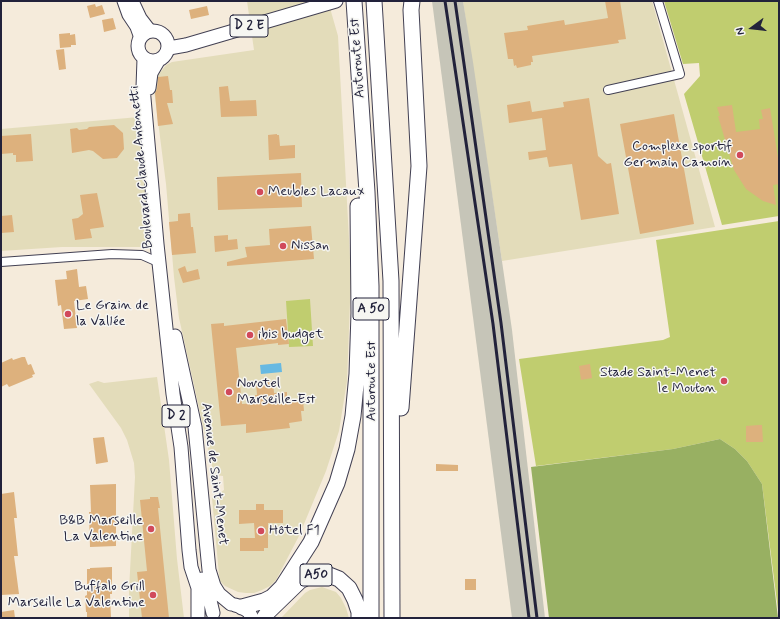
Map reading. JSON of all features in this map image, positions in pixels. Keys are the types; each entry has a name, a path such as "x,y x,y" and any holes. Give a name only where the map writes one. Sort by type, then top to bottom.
{"highway":[{"name":"Autoroute Est","path":"354,1 367,192 371,286 371,618"},
{"name":"Autoroute Est","path":"374,1 391,281 392,618"},
{"path":"392,520 419,166 411,10 412,1"},
{"path":"242,610 272,597 282,587 311,542 337,483 347,449 355,395 359,313 357,37"},
{"name":"A50","path":"264,618 268,612 300,581 310,576 320,575 329,575 339,579 349,588 355,600 359,612 359,618"}],"main road":[{"path":"123,1 128,16 136,27 146,34 162,33 166,38 168,43 167,54 158,61 151,62 144,59 139,52 138,42 146,34"},
{"path":"133,1 146,34"},
{"name":"D 2 E","path":"168,48 186,45 332,2"},
{"name":"Boulevard Claude Antonetti","path":"144,59 143,87 157,244 163,267"},
{"name":"Boulevard Claude Antonetti","path":"158,61 151,73 149,88 163,267"},
{"name":"Avenue de Saint-Menet","path":"163,267 176,344 195,427 210,570 214,586 219,594 242,610"},
{"name":"Avenue de Saint-Menet","path":"163,267 173,394 181,447 192,567 198,588 198,618"},
{"path":"176,344 181,394 191,443 200,538"},
{"name":"Avenue de Saint-Menet","path":"188,527 194,550 196,566 208,592 212,616"},
{"path":"212,616 218,608 224,605 242,610"}],"street":[{"path":"608,90 680,74 658,1"},
{"path":"142,254 157,244"},
{"path":"1,262 105,254 142,254 163,267"}],"shaded area":[{"path":"247,1 328,1 338,36 351,276 347,381 339,431 326,471 299,536 276,580 270,586 254,593 238,592 225,586 220,581 212,498 224,490 223,476 214,475 179,318 166,184 153,82 166,65 172,62 254,50"},
{"path":"432,1 463,1 512,330 545,618 512,618"},
{"path":"463,1 652,1 715,227 502,261"},
{"path":"139,117 151,238 149,244 140,247 62,247 1,251 1,129"},
{"path":"157,377 169,460 177,559 184,618 129,618 135,477 134,463 127,440 121,428 89,384 98,381 104,383"},
{"path":"322,587 336,592 346,608 349,618 281,618 305,593"}],"green space":[{"name":"Complexe sportif Germain Camoin","path":"664,1 779,1 779,216 722,225 684,94 700,76 699,63 683,64"},
{"name":"Stade Saint-Menet le Mouton","path":"779,221 779,618 762,484 747,461 735,449 720,439 673,449 536,466 519,359 663,340 670,337 656,240"},
{"path":"310,299 313,346 289,347 286,301"},
{"path":"720,439 735,449 747,461 762,484 778,618 549,618 531,467 673,449"}],"water":[{"path":"281,363 282,372 261,374 260,365"}],"building":[{"path":"605,1 620,1 626,39 618,40 619,43 532,56 533,62 531,62 531,65 517,68 516,65 514,66 513,59 508,59 504,33 528,30 527,26 564,20 565,25 608,18"},
{"path":"95,4 96,7 102,5 105,14 90,18 87,6"},
{"path":"207,6 209,15 191,19 189,10"},
{"path":"113,18 116,29 104,32 102,20"},
{"path":"70,33 70,35 75,34 76,45 60,48 59,34"},
{"path":"64,49 66,69 59,70 56,50"},
{"path":"168,76 170,90 172,90 173,103 167,103 173,124 158,126 155,93 157,89 158,77"},
{"path":"228,86 230,101 256,100 257,116 221,117 219,87"},
{"path":"589,98 598,156 607,164 611,163 619,214 581,220 572,164 549,167 547,157 529,160 528,152 546,150 542,118 509,123 507,105 530,101 532,112 564,107 563,102"},
{"path":"732,105 736,132 760,129 759,119 763,119 761,110 770,108 779,164 779,184 773,185 776,205 763,201 746,189 734,170 718,116 720,116 717,107"},
{"path":"674,114 694,224 640,234 620,124"},
{"path":"114,125 123,133 124,149 117,158 103,159 93,151 89,150 72,153 70,129 77,128 79,130 87,129 89,127"},
{"path":"31,134 33,161 16,162 16,155 13,155 13,153 1,154 1,136"},
{"path":"268,135 279,135 280,146 295,145 295,158 269,160"},
{"name":"Meubles Lacaux","path":"301,173 302,207 218,210 217,177"},
{"path":"97,193 104,227 90,229 92,238 75,240 72,219 78,218 83,214 80,195"},
{"path":"190,213 196,253 172,255 169,222 178,221 178,214"},
{"path":"12,215 14,232 1,233 1,216"},
{"name":"Nissan","path":"311,226 314,259 227,266 227,262 247,257 245,247 270,245 269,229"},
{"path":"228,235 228,240 237,239 238,249 215,252 214,236"},
{"path":"185,266 187,272 198,269 200,279 183,283 178,269"},
{"path":"77,269 79,287 86,286 88,299 74,301 77,328 64,329 61,305 58,306 55,280 67,279 66,271"},
{"name":"Novotel Marseille-Est","path":"286,319 289,344 278,345 278,343 236,348 242,404 256,403 256,383 273,381 274,393 287,392 287,401 303,400 304,411 301,411 302,421 289,423 290,428 246,433 246,424 221,426 211,324 224,323 224,326"},
{"path":"25,357 28,365 31,364 35,374 32,375 33,377 9,387 7,384 1,387 1,363 12,358 13,360"},
{"path":"590,364 592,378 581,380 579,366"},
{"path":"762,425 763,442 746,442 746,426"},
{"path":"104,437 108,462 96,464 93,438"},
{"path":"436,464 458,465 458,471 436,471"},
{"path":"116,484 116,546 90,547 90,485"},
{"path":"14,492 17,518 14,518 18,556 14,556 19,594 1,595 1,494"},
{"path":"150,497 158,497 160,508 158,508 169,618 142,618 137,572 147,571 140,500 150,499"},
{"name":"Hôtel F1","path":"256,504 264,504 264,510 283,510 283,523 268,523 268,548 264,548 264,551 240,551 240,538 255,538 254,523 239,524 239,510 256,510"},
{"path":"112,567 112,594 110,594 111,618 87,618 85,596 87,595 87,569"},
{"path":"465,579 476,579 476,590 465,590"},
{"path":"14,610 15,618 1,618 1,612"}],"railway":[{"path":"445,1 493,324 529,618"},
{"path":"455,1 501,323 537,618"}],"place":[{"name":"Complexe sportif Germain Camoin","path":"740,155"},
{"name":"Meubles Lacaux","path":"260,192"},
{"name":"Nissan","path":"283,246"},
{"name":"Le Grain de la Vallée","path":"68,314"},
{"name":"ibis budget","path":"250,335"},
{"name":"Stade Saint-Menet le Mouton","path":"724,381"},
{"name":"Novotel Marseille-Est","path":"229,392"},
{"name":"B&B Marseille La Valentine","path":"151,529"},
{"name":"Hôtel F1","path":"261,531"},
{"name":"Buffalo Grill Marseille La Valentine","path":"153,595"}]}
